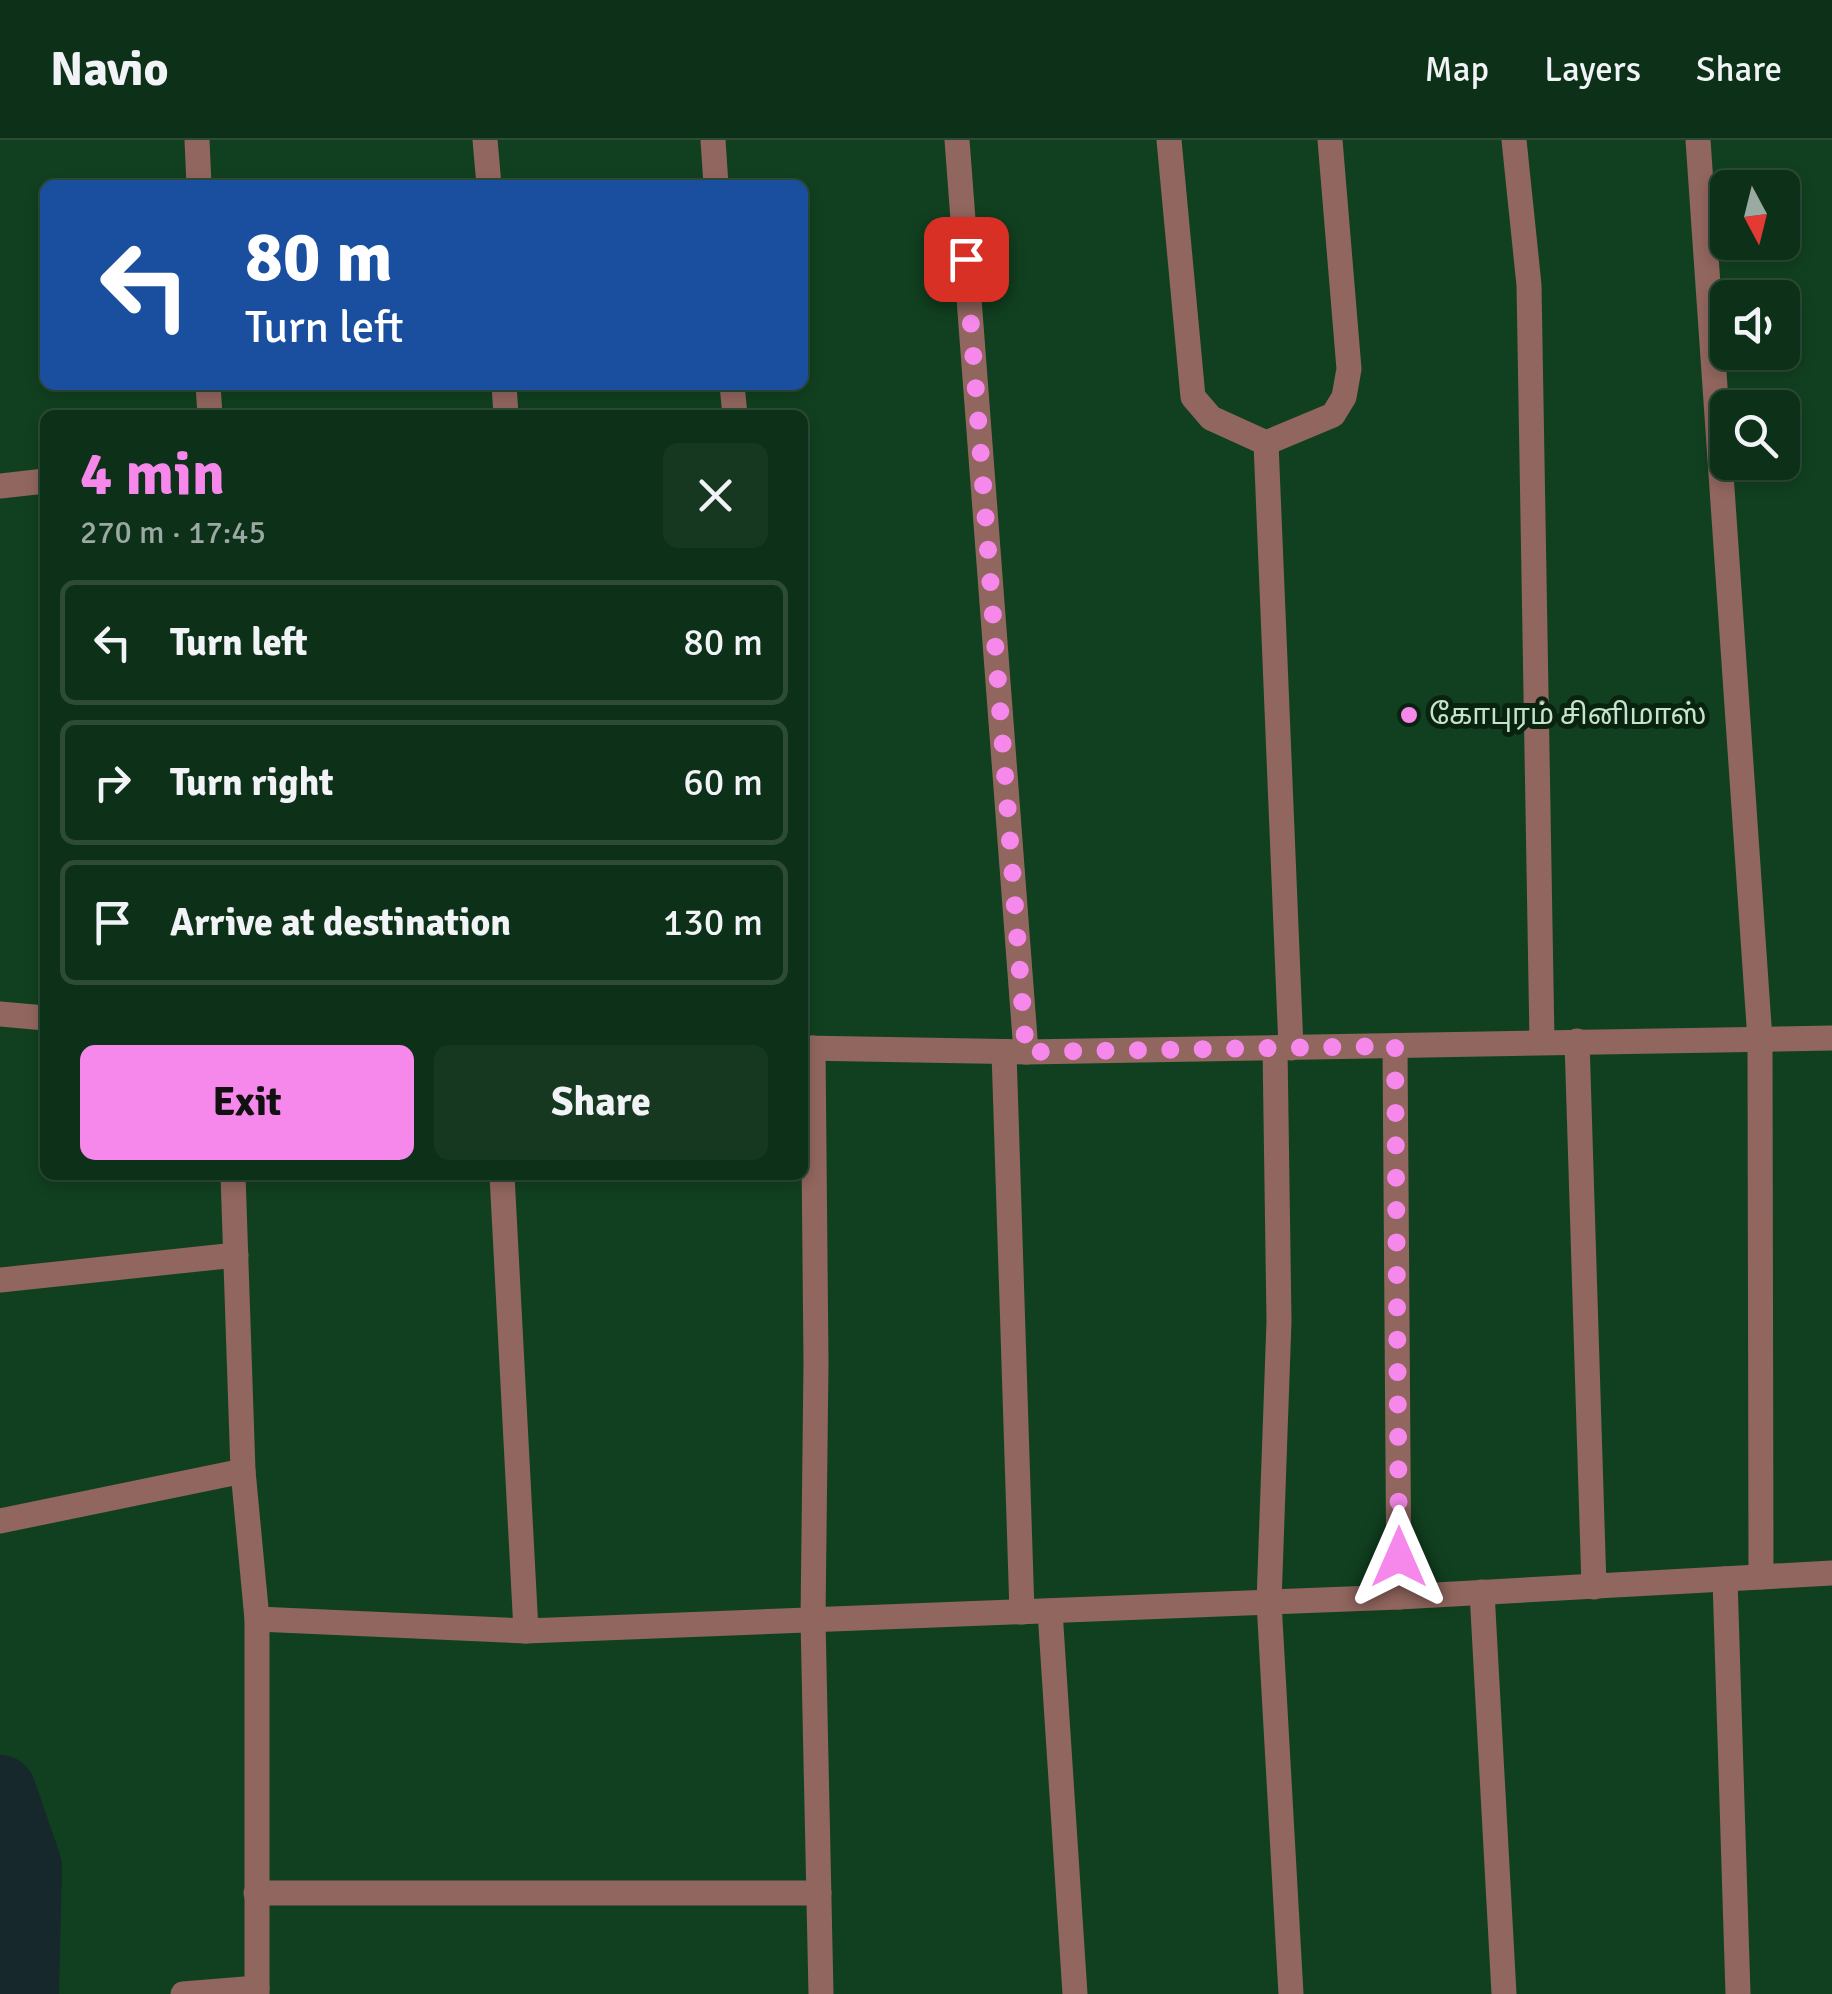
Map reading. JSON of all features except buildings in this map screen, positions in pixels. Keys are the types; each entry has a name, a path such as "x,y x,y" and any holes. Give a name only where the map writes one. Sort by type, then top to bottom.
{"street":[{"path":"196,140 199,180"},
{"path":"485,140 489,180"},
{"path":"713,140 716,180"},
{"path":"957,140 1015,1052 1022,1612"},
{"path":"1168,140 1193,397 1211,418 1266,443 1333,414 1344,397 1349,369 1330,140"},
{"path":"1514,140 1528,286 1542,1042"},
{"path":"1698,140 1760,1040 1761,1577"},
{"path":"1266,443 1283,1048 1269,1602 1291,1994"},
{"path":"0,486 40,481"},
{"path":"0,1014 40,1018"},
{"path":"821,1994 812,1620 816,1363 808,1048 1015,1052 1832,1038"},
{"path":"1576,1042 1594,1587"},
{"path":"1395,1046 1399,1596"},
{"path":"183,1994 257,1991 257,1619 243,1471 233,1180"},
{"path":"502,1180 526,1631"},
{"path":"0,1280 236,1255"},
{"path":"0,1521 243,1471"},
{"path":"257,1619 526,1631 1269,1602 1832,1573"},
{"path":"1725,1579 1738,1994"},
{"path":"1482,1592 1504,1994"},
{"path":"1050,1610 1074,1994"},
{"path":"256,1893 819,1893"}],"waterway":[{"path":"0,1791 26,1866 23,1994"}],"place":[{"name":"கோபுரம் சினிமாஸ்","path":"1409,715"}],"route":[{"path":"966,259 1026,1052 1395,1046 1399,1557"}]}
